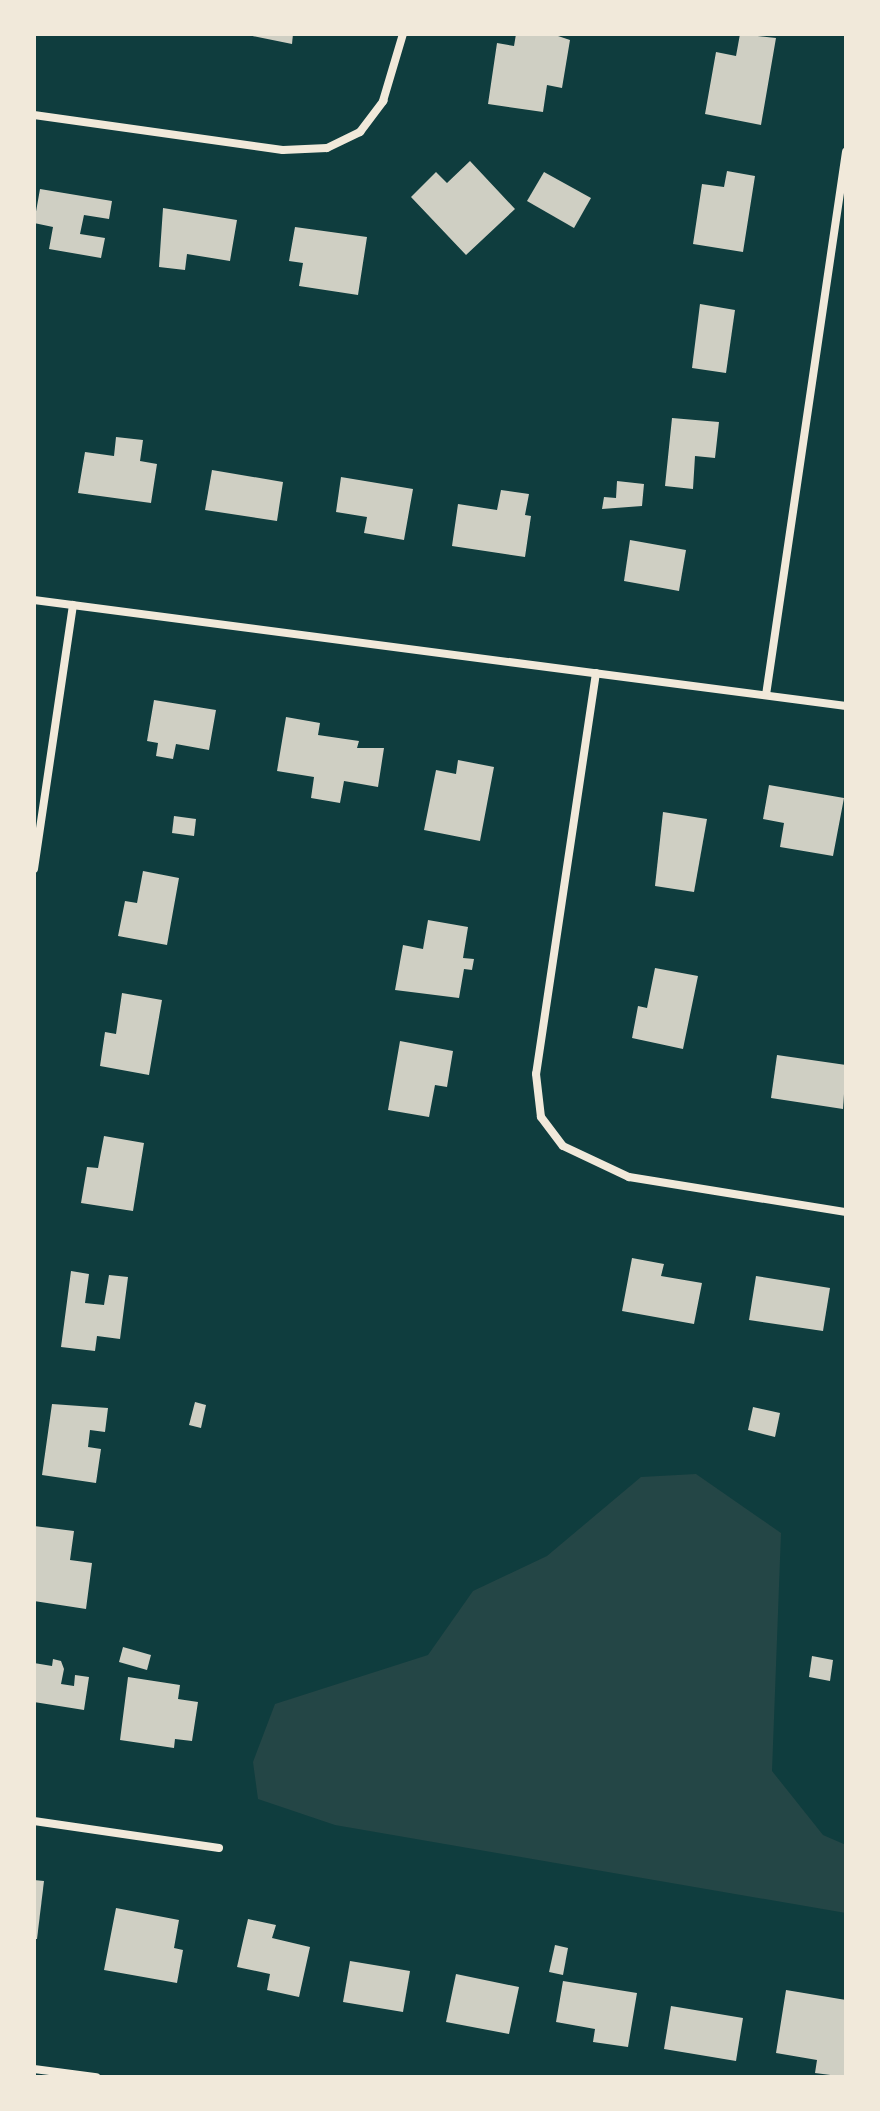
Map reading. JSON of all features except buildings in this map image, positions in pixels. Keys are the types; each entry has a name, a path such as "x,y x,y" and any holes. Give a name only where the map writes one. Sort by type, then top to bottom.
{"street":[{"path":"34,115 283,150 327,148 360,132 383,101 403,34"},
{"path":"766,695 841,228 846,152"},
{"path":"34,600 846,706"},
{"path":"34,869 73,605"},
{"path":"596,673 536,1074 541,1117 563,1146 629,1177 846,1212"},
{"path":"34,1821 219,1848"},
{"path":"34,2069 96,2077"}],"shaded area":[{"path":"696,1474 781,1533 772,1771 823,1835 846,1845 846,1913 335,1825 258,1799 253,1762 275,1704 428,1655 473,1591 547,1556 641,1477"}]}
